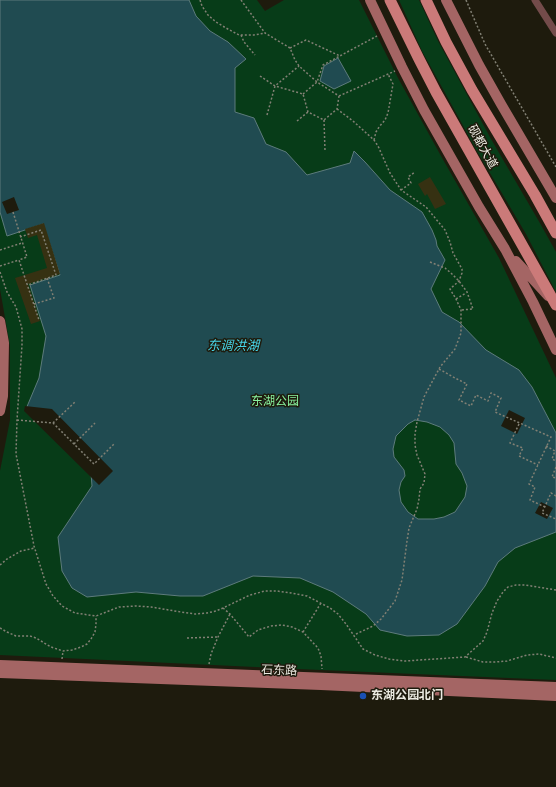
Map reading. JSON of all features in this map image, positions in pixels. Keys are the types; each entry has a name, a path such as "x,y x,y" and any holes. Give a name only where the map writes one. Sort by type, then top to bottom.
{"main road":[{"name":"砚都大道","path":"390,0 436,92 556,305"},
{"name":"砚都大道","path":"426,0 446,42 472,90 556,233"}],"street":[{"path":"370,0 424,110 479,207 505,249 556,350"},
{"path":"446,0 501,104 556,198"},
{"path":"535,0 556,33"},
{"path":"505,249 556,305"},
{"path":"0,321 4,343 3,396 0,411"},
{"name":"石东路","path":"0,665 556,687"},
{"name":"石东路","path":"0,674 556,696"}],"path":[{"path":"200,0 208,15 216,22 239,35 265,33"},
{"path":"241,0 265,33 290,48 299,66 317,82 339,96"},
{"path":"466,0 485,44 556,167"},
{"path":"303,94 317,82 323,65 385,32"},
{"path":"242,35 244,42 255,55"},
{"path":"290,48 306,40 340,56"},
{"path":"267,115 275,86 299,66"},
{"path":"339,96 402,67"},
{"path":"374,140 379,126 385,120 388,112 393,84 388,74"},
{"path":"260,76 275,86 303,94"},
{"path":"303,94 308,112 324,120"},
{"path":"324,120 337,109 339,96"},
{"path":"337,109 354,121 374,140 390,173 401,190 426,207 445,230 453,253 462,269 459,281 450,289 461,310 461,333 455,349 440,369 424,397 417,422 415,445 424,474 424,483 420,489 417,509 409,528 402,580 395,601 382,619 373,626 354,635"},
{"path":"297,121 308,112"},
{"path":"324,120 325,151"},
{"path":"401,190 411,183 408,177 415,172"},
{"path":"0,266 27,258 12,212"},
{"path":"20,236 42,230 56,275 27,285"},
{"path":"0,250 22,243"},
{"path":"19,260 39,320"},
{"path":"430,262 445,268 459,281 467,292 474,309 461,310"},
{"path":"0,272 7,292 16,307 22,329 16,454 35,548 46,584 53,596 62,606 74,613 96,616 119,607 135,606 151,606 195,614 212,612 250,595 265,591 277,590 307,596 330,608 338,614 363,649 375,655 389,659 405,661 465,657 483,662 495,662 539,654 556,658"},
{"path":"34,304 54,298 47,278"},
{"path":"456,298 467,292"},
{"path":"440,369 467,384 459,400 471,406 476,395 488,401 491,393 501,398 495,412 551,437 529,484 535,487 530,500 545,507"},
{"path":"53,424 75,402"},
{"path":"17,420 53,424 94,464 115,443"},
{"path":"74,444 95,423"},
{"path":"519,423 510,443 523,448 519,456 538,464"},
{"path":"546,446 555,450 552,459 556,461"},
{"path":"556,467 552,476 556,478"},
{"path":"556,496 551,493 542,513 556,519"},
{"path":"0,566 7,559 21,551 35,548"},
{"path":"465,657 483,641 497,600 508,587 525,585 556,590"},
{"path":"303,632 321,603"},
{"path":"223,608 230,614 249,637 258,630 271,626 282,625 292,627 303,632 318,648 321,656 321,677"},
{"path":"207,673 211,654 230,614"},
{"path":"0,628 16,636 30,636 36,638 51,647 63,650 72,650 87,644 91,639 95,632 96,616"},
{"path":"187,638 218,637"}],"green space":[{"name":"东调洪湖","path":"0,0 257,0 265,11 284,0 359,0 398,78 499,258 556,378 556,680 0,655 0,471 10,420 10,346 0,289"},
{"path":"399,0 419,0 438,41 491,139 556,252 556,292 526,234 477,151 422,51"}],"water":[{"name":"东调洪湖","path":"0,0 189,0 196,16 210,31 228,42 246,59 235,68 235,112 254,118 266,144 286,152 307,175 350,163 354,151 390,190 422,212 432,230 437,246 445,260 431,289 442,312 459,322 486,350 519,370 532,387 556,433 556,532 515,548 498,562 485,586 457,624 439,635 407,636 380,630 366,614 333,592 300,578 253,576 203,596 180,596 136,592 87,597 72,588 62,571 58,537 92,486 91,473 26,409 39,378 46,336 30,285 60,275 43,224 7,236 0,212","holes":["415,420 427,422 440,427 449,435 454,443 456,464 462,473 467,486 465,497 455,512 444,517 434,519 418,519 408,512 401,502 399,490 401,482 405,476 404,470 394,457 393,449 396,436 408,424"]},
{"path":"338,58 351,81 334,89 320,81 324,66"}],"pier":[{"path":"14,197 19,210 7,214 2,202"},
{"path":"25,406 52,409 113,471 99,485 24,411"},
{"path":"509,410 525,418 517,434 501,426"},
{"path":"541,502 553,508 547,519 535,513"}],"building":[{"path":"430,177 446,204 435,209 427,194 425,196 418,184"},
{"path":"44,223 60,274 28,284 40,321 31,324 15,278 47,268 37,235 28,238 25,229"}],"place":[{"name":"东湖公园北门","path":"363,696"}],"park label":[{"name":"东湖公园","path":"275,402"}]}
